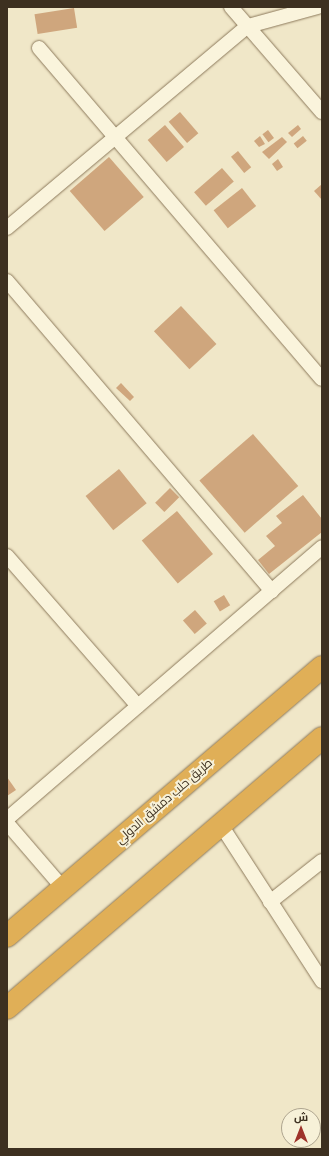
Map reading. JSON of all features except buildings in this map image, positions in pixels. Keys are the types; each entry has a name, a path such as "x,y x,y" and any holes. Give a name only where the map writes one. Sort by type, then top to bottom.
{"highway":[{"name":"طريق حلب دمشق الدولي","path":"7,936 322,667"},
{"path":"7,1008 322,738"}],"street":[{"path":"231,7 322,112"},
{"path":"7,228 248,26 318,7"},
{"path":"39,48 322,380"},
{"path":"7,281 272,590"},
{"path":"7,819 322,547"},
{"path":"7,556 138,706"},
{"path":"7,823 63,888"},
{"path":"221,825 322,981"},
{"path":"270,902 322,861"}]}
